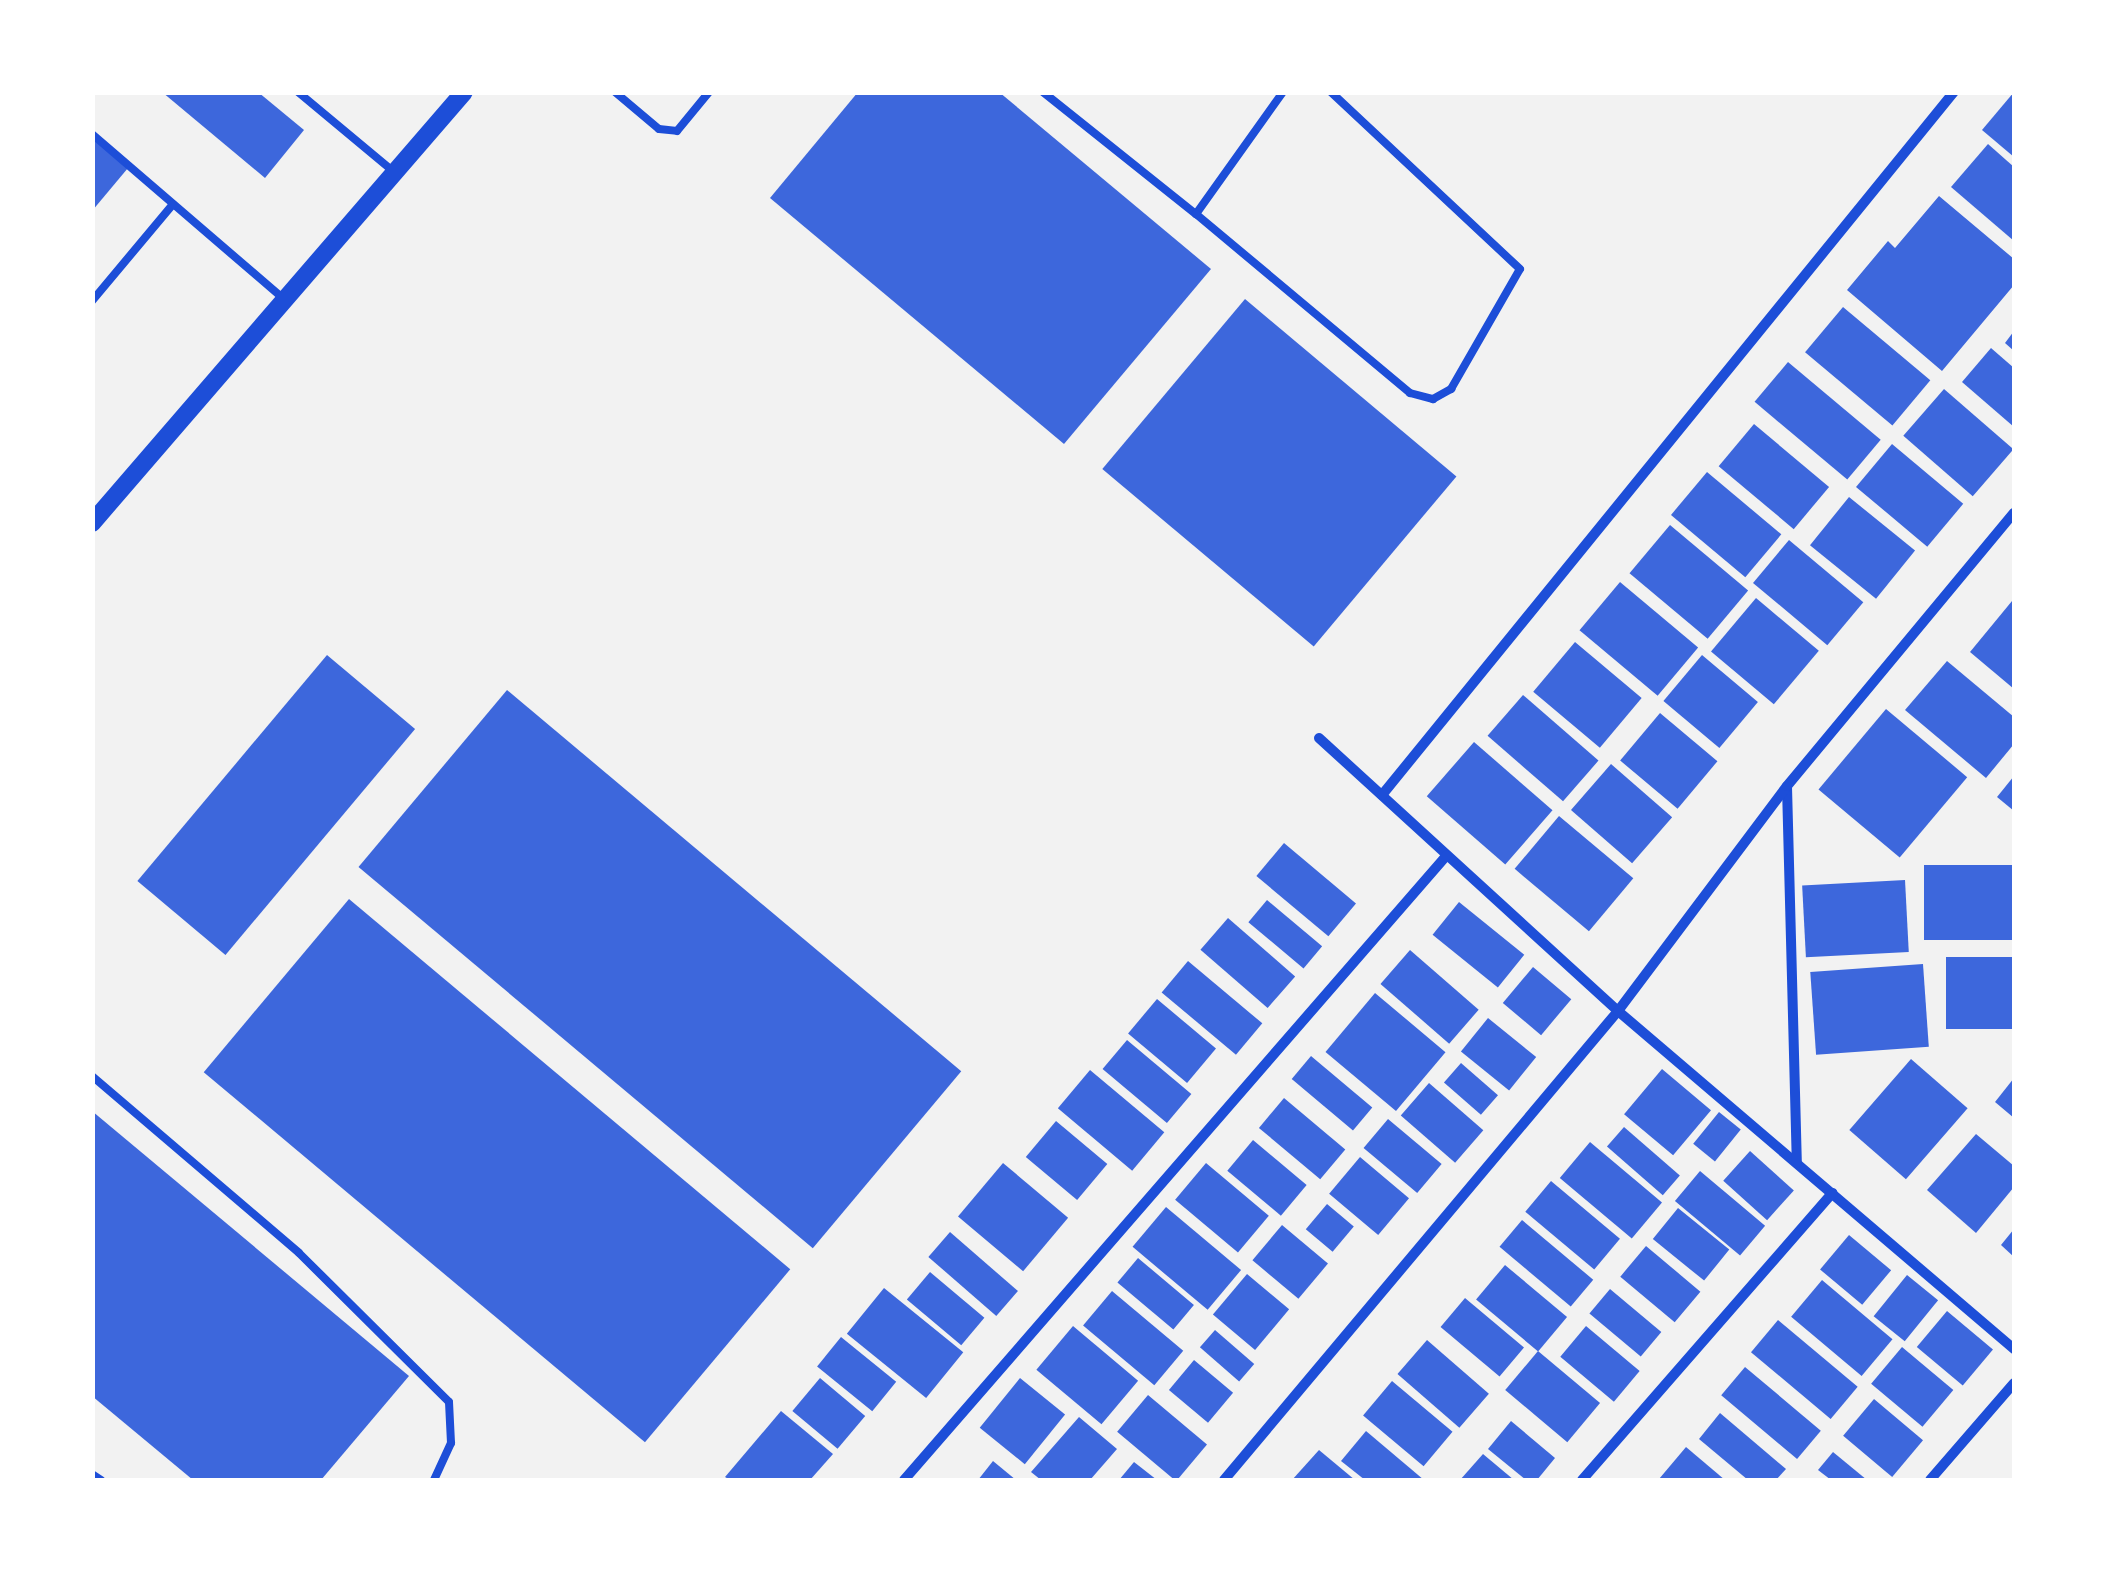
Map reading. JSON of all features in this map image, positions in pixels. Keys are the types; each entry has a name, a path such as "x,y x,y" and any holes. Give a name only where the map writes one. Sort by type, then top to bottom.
{"street":[{"path":"92,523 464,92"},
{"path":"1382,796 1954,92"},
{"path":"1224,1480 1618,1011 1788,786 2014,513"},
{"path":"1319,738 1618,1011 2014,1349"},
{"path":"1788,786 1797,1163"},
{"path":"904,1480 1446,856"},
{"path":"1582,1480 1832,1194"},
{"path":"1930,1480 2014,1383"}],"lane":[{"path":"298,92 395,173"},
{"path":"615,92 658,129 678,131 709,92"},
{"path":"1043,92 1410,393 1433,400 1451,388 1520,269 1331,92"},
{"path":"1196,214 1283,92"},
{"path":"92,134 285,300"},
{"path":"92,301 174,204"},
{"path":"92,1076 300,1253 449,1402 452,1443 434,1480"},
{"path":"92,1474 100,1480"}],"building":[{"path":"162,92 258,92 304,130 265,178"},
{"path":"858,92 999,92 1211,269 1064,444 770,198"},
{"path":"2014,92 2014,157 1982,130"},
{"path":"92,138 128,168 92,211"},
{"path":"1988,144 2014,167 2014,241 1951,187"},
{"path":"1939,196 2014,259 2014,285 1942,371 1847,290 1888,241 1895,248"},
{"path":"1245,299 1456,476 1314,646 1102,469"},
{"path":"1843,307 1930,380 1892,425 1805,352"},
{"path":"2014,331 2014,351 2005,343"},
{"path":"1991,348 2014,368 2014,427 1962,382"},
{"path":"1788,362 1881,440 1847,480 1755,402"},
{"path":"1944,389 2013,449 1973,496 1903,436"},
{"path":"1754,424 1829,487 1794,529 1719,466"},
{"path":"1892,444 1963,504 1927,547 1856,487"},
{"path":"1707,472 1781,534 1745,577 1671,515"},
{"path":"1849,497 1915,550 1876,599 1810,545"},
{"path":"1670,525 1748,591 1708,639 1630,573"},
{"path":"1789,540 1863,602 1827,645 1753,583"},
{"path":"1620,582 1698,648 1658,696 1580,630"},
{"path":"1756,598 1819,651 1774,704 1711,652"},
{"path":"2014,602 2014,689 1970,652"},
{"path":"1575,642 1642,698 1600,748 1533,692"},
{"path":"327,655 415,729 225,955 137,881"},
{"path":"1702,655 1758,702 1719,748 1663,701"},
{"path":"1947,661 2014,717 2014,744 1986,778 1905,710"},
{"path":"507,690 961,1071 813,1248 359,867"},
{"path":"1523,695 1598,761 1563,801 1488,736"},
{"path":"1886,709 1967,777 1900,858 1819,789"},
{"path":"1660,713 1717,761 1678,809 1620,760"},
{"path":"1474,742 1552,810 1505,865 1427,796"},
{"path":"1611,764 1672,817 1632,863 1571,810"},
{"path":"2014,776 2014,811 1997,797"},
{"path":"1559,816 1633,878 1589,931 1515,869"},
{"path":"1284,843 1356,903 1328,936 1256,876"},
{"path":"1924,865 2014,865 2014,940 1924,940"},
{"path":"1905,880 1909,952 1806,957 1802,885"},
{"path":"349,899 790,1269 645,1442 204,1072"},
{"path":"1267,900 1322,946 1304,968 1248,922"},
{"path":"1459,902 1524,955 1498,988 1433,935"},
{"path":"1228,918 1295,976 1268,1008 1200,950"},
{"path":"1410,950 1479,1010 1449,1044 1380,984"},
{"path":"1946,957 2014,957 2014,1029 1946,1029"},
{"path":"1188,961 1262,1023 1236,1055 1162,992"},
{"path":"1923,964 1929,1047 1816,1055 1810,972"},
{"path":"1533,967 1571,999 1541,1035 1503,1003"},
{"path":"1375,993 1445,1052 1396,1111 1326,1052"},
{"path":"1157,999 1216,1048 1187,1083 1128,1033"},
{"path":"1488,1018 1536,1057 1509,1090 1461,1051"},
{"path":"1127,1040 1191,1094 1167,1123 1103,1069"},
{"path":"1311,1056 1372,1107 1353,1130 1292,1079"},
{"path":"1911,1059 1968,1108 1906,1179 1849,1130"},
{"path":"1461,1063 1498,1095 1481,1115 1444,1083"},
{"path":"1662,1069 1711,1110 1673,1155 1624,1114"},
{"path":"1090,1070 1164,1132 1132,1171 1058,1108"},
{"path":"2014,1078 2014,1118 1995,1102"},
{"path":"1429,1083 1483,1130 1455,1163 1401,1115"},
{"path":"1284,1098 1345,1149 1320,1179 1259,1128"},
{"path":"92,1111 409,1376 321,1480 193,1480 92,1396"},
{"path":"1719,1112 1741,1130 1715,1161 1693,1144"},
{"path":"1388,1119 1442,1164 1417,1193 1364,1148"},
{"path":"1056,1121 1107,1164 1077,1200 1026,1157"},
{"path":"1624,1127 1680,1176 1663,1195 1607,1147"},
{"path":"1976,1134 2014,1166 2014,1187 1976,1233 1927,1190"},
{"path":"1253,1140 1307,1185 1281,1216 1227,1171"},
{"path":"1590,1142 1662,1202 1632,1238 1560,1178"},
{"path":"1750,1151 1794,1190 1767,1220 1723,1181"},
{"path":"1360,1157 1409,1198 1378,1235 1329,1194"},
{"path":"1003,1163 1068,1218 1023,1271 958,1217"},
{"path":"1206,1163 1269,1216 1238,1252 1175,1200"},
{"path":"1700,1171 1765,1226 1740,1256 1675,1201"},
{"path":"1551,1181 1620,1239 1594,1269 1525,1212"},
{"path":"1327,1204 1354,1226 1333,1252 1306,1229"},
{"path":"1166,1207 1241,1270 1208,1310 1133,1247"},
{"path":"1678,1208 1729,1250 1704,1281 1653,1239"},
{"path":"1522,1220 1593,1280 1571,1307 1500,1247"},
{"path":"1282,1225 1328,1264 1298,1299 1252,1260"},
{"path":"2014,1229 2014,1257 2001,1245"},
{"path":"950,1232 1018,1291 996,1316 928,1257"},
{"path":"1849,1235 1891,1270 1862,1305 1820,1269"},
{"path":"1646,1246 1700,1292 1675,1322 1620,1277"},
{"path":"1138,1258 1194,1305 1173,1329 1117,1283"},
{"path":"1505,1265 1567,1317 1538,1352 1476,1299"},
{"path":"930,1272 984,1318 961,1345 907,1300"},
{"path":"1247,1274 1289,1309 1255,1350 1213,1315"},
{"path":"1907,1275 1938,1300 1905,1341 1874,1316"},
{"path":"1822,1280 1892,1339 1862,1376 1791,1317"},
{"path":"884,1288 963,1352 926,1398 847,1334"},
{"path":"1610,1289 1661,1332 1641,1357 1589,1314"},
{"path":"1112,1291 1183,1351 1154,1385 1083,1325"},
{"path":"1465,1298 1524,1347 1500,1377 1441,1327"},
{"path":"1947,1311 1993,1350 1963,1386 1917,1347"},
{"path":"1778,1320 1858,1387 1831,1419 1751,1352"},
{"path":"1073,1326 1138,1381 1101,1424 1036,1370"},
{"path":"1586,1326 1640,1371 1614,1402 1560,1357"},
{"path":"1215,1330 1254,1364 1239,1381 1200,1347"},
{"path":"841,1337 896,1382 872,1411 817,1367"},
{"path":"1427,1340 1489,1394 1459,1428 1397,1374"},
{"path":"1902,1347 1953,1390 1922,1427 1871,1384"},
{"path":"1538,1351 1600,1403 1567,1442 1505,1390"},
{"path":"1194,1360 1233,1393 1208,1423 1169,1390"},
{"path":"1745,1367 1821,1431 1797,1459 1721,1395"},
{"path":"820,1378 865,1416 838,1449 792,1411"},
{"path":"1020,1378 1065,1415 1025,1464 980,1428"},
{"path":"1392,1381 1453,1432 1424,1466 1363,1415"},
{"path":"1148,1395 1207,1444 1175,1480 1117,1432"},
{"path":"1874,1399 1923,1440 1892,1477 1843,1436"},
{"path":"781,1411 833,1454 810,1480 725,1477"},
{"path":"1720,1413 1786,1469 1776,1480 1748,1480 1699,1439"},
{"path":"1079,1417 1117,1449 1090,1480 1041,1480 1031,1472"},
{"path":"1511,1421 1555,1458 1537,1480 1526,1480 1488,1449"},
{"path":"1366,1431 1424,1480 1365,1480 1341,1461"},
{"path":"1686,1447 1725,1480 1659,1479"},
{"path":"1319,1450 1355,1480 1292,1480"},
{"path":"1833,1452 1867,1480 1831,1480 1818,1470"},
{"path":"1483,1454 1514,1480 1460,1480"},
{"path":"993,1461 1016,1480 978,1480"},
{"path":"1134,1462 1157,1480 1119,1480"}]}
